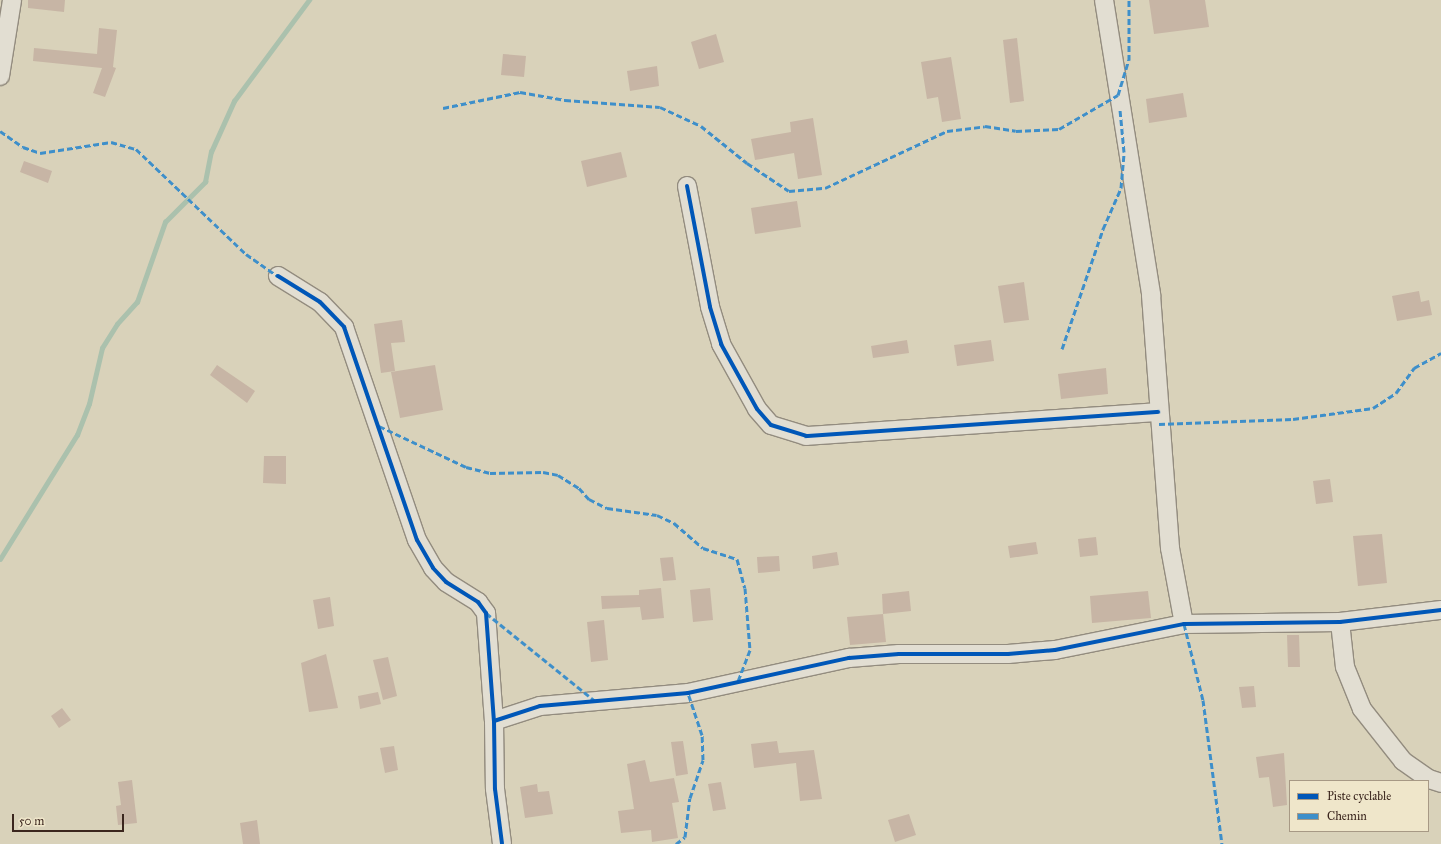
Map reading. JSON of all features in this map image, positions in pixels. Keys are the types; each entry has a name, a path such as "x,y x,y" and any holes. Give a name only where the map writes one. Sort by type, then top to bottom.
{"street":[{"path":"0,76 12,0"},
{"path":"1104,0 1151,294 1158,412 1170,548 1184,624"},
{"path":"687,186 710,307 719,338 757,409 771,425 813,435 1158,412"},
{"path":"278,276 320,302 344,327 417,540 433,568 446,582 478,602 486,613 494,721 495,789 502,844"},
{"path":"494,721 528,708 688,693 849,658 1055,650 1184,624 1340,622 1441,610"},
{"path":"1340,622 1345,667 1362,709 1403,761 1429,779 1441,783"}],"building":[{"path":"28,0 65,0 64,12 28,8"},
{"path":"1149,0 1205,0 1209,27 1154,34"},
{"path":"99,28 117,30 113,67 116,68 105,97 93,93 102,68 33,61 34,48 97,54"},
{"path":"716,34 724,62 699,69 691,42"},
{"path":"1017,38 1024,101 1010,103 1003,40"},
{"path":"503,54 526,56 524,77 501,75"},
{"path":"951,57 961,119 942,122 938,97 927,99 921,62"},
{"path":"657,66 659,86 630,91 627,71"},
{"path":"1183,93 1187,117 1149,123 1146,99"},
{"path":"813,118 822,175 798,179 794,153 755,160 751,139 791,132 790,122"},
{"path":"621,152 627,177 587,187 581,161"},
{"path":"24,161 52,171 48,183 20,172"},
{"path":"797,201 801,227 755,234 751,208"},
{"path":"1024,282 1029,320 1004,323 998,286"},
{"path":"1419,291 1421,302 1429,300 1432,315 1397,321 1392,296"},
{"path":"402,320 405,342 391,343 395,371 381,373 374,324"},
{"path":"907,340 909,353 873,358 871,346"},
{"path":"991,340 994,361 957,366 954,345"},
{"path":"217,365 255,391 247,403 210,375"},
{"path":"435,365 443,410 400,418 391,372"},
{"path":"1106,368 1108,394 1061,399 1058,374"},
{"path":"264,456 286,456 286,484 263,483"},
{"path":"1330,479 1333,502 1316,504 1313,481"},
{"path":"1382,534 1387,583 1358,586 1353,536"},
{"path":"1096,537 1098,555 1080,557 1078,539"},
{"path":"1036,542 1038,554 1010,558 1008,546"},
{"path":"837,552 839,565 813,569 812,556"},
{"path":"779,556 780,571 758,573 757,557"},
{"path":"673,557 676,580 663,581 660,558"},
{"path":"661,588 664,618 642,620 640,607 602,609 601,596 639,595 639,590"},
{"path":"710,588 713,620 693,622 690,590"},
{"path":"909,591 911,611 883,614 882,594"},
{"path":"1148,591 1151,618 1092,623 1090,596"},
{"path":"330,597 334,626 318,629 313,600"},
{"path":"883,614 886,642 850,645 847,617"},
{"path":"604,620 608,660 591,662 587,622"},
{"path":"1287,635 1299,635 1300,667 1288,667"},
{"path":"326,654 338,708 309,712 301,663"},
{"path":"388,657 397,696 383,700 373,660"},
{"path":"1254,686 1256,707 1242,708 1239,687"},
{"path":"378,692 381,704 360,709 358,696"},
{"path":"62,708 71,720 59,728 51,716"},
{"path":"683,741 688,774 676,776 671,742"},
{"path":"777,741 779,753 814,750 822,799 800,801 796,763 754,768 751,744"},
{"path":"394,746 398,770 385,773 380,748"},
{"path":"1284,753 1287,805 1273,807 1269,777 1259,778 1256,757"},
{"path":"645,760 650,782 674,778 679,802 672,803 678,838 652,842 651,830 621,833 618,811 634,809 627,764"},
{"path":"132,780 137,823 118,825 116,806 121,805 118,782"},
{"path":"721,782 726,809 713,811 708,784"},
{"path":"537,784 538,792 549,791 553,814 525,818 520,787"},
{"path":"909,814 916,835 895,842 888,820"},
{"path":"257,820 260,844 243,844 240,823"}],"waterway":[{"path":"0,559 77,435 89,404 102,348 117,324 137,302 165,222 205,182 211,152 234,101 309,0"}],"marked path":[{"path":"443,108 520,92 565,100 660,107 701,126 747,163 789,191 825,188 947,131 985,126 1016,131 1059,129 1118,95 1129,60 1129,0"},
{"path":"1062,349 1103,229 1121,188 1124,152 1120,110"},
{"path":"0,131 23,147 40,153 111,142 136,149 246,254 278,276"},
{"path":"1159,424 1293,419 1373,408 1396,393 1414,368 1441,353"},
{"path":"379,426 466,467 490,473 543,472 558,475 579,488 589,499 607,508 657,515 674,523 703,548 737,559 745,588 750,650 738,681"},
{"path":"486,613 595,701"},
{"path":"1184,624 1203,700 1222,844"},
{"path":"676,844 685,837 690,798 703,760 702,735 688,693"}],"cycle path":[{"path":"687,186 710,307 721,344 757,409 771,425 806,436 1158,412"},
{"path":"278,276 320,302 344,327 417,540 433,568 446,582 478,602 486,613 494,721 495,789 502,844"},
{"path":"494,721 540,706 688,693 849,658 899,654 1008,654 1055,650 1184,624 1340,622 1441,610"}]}
